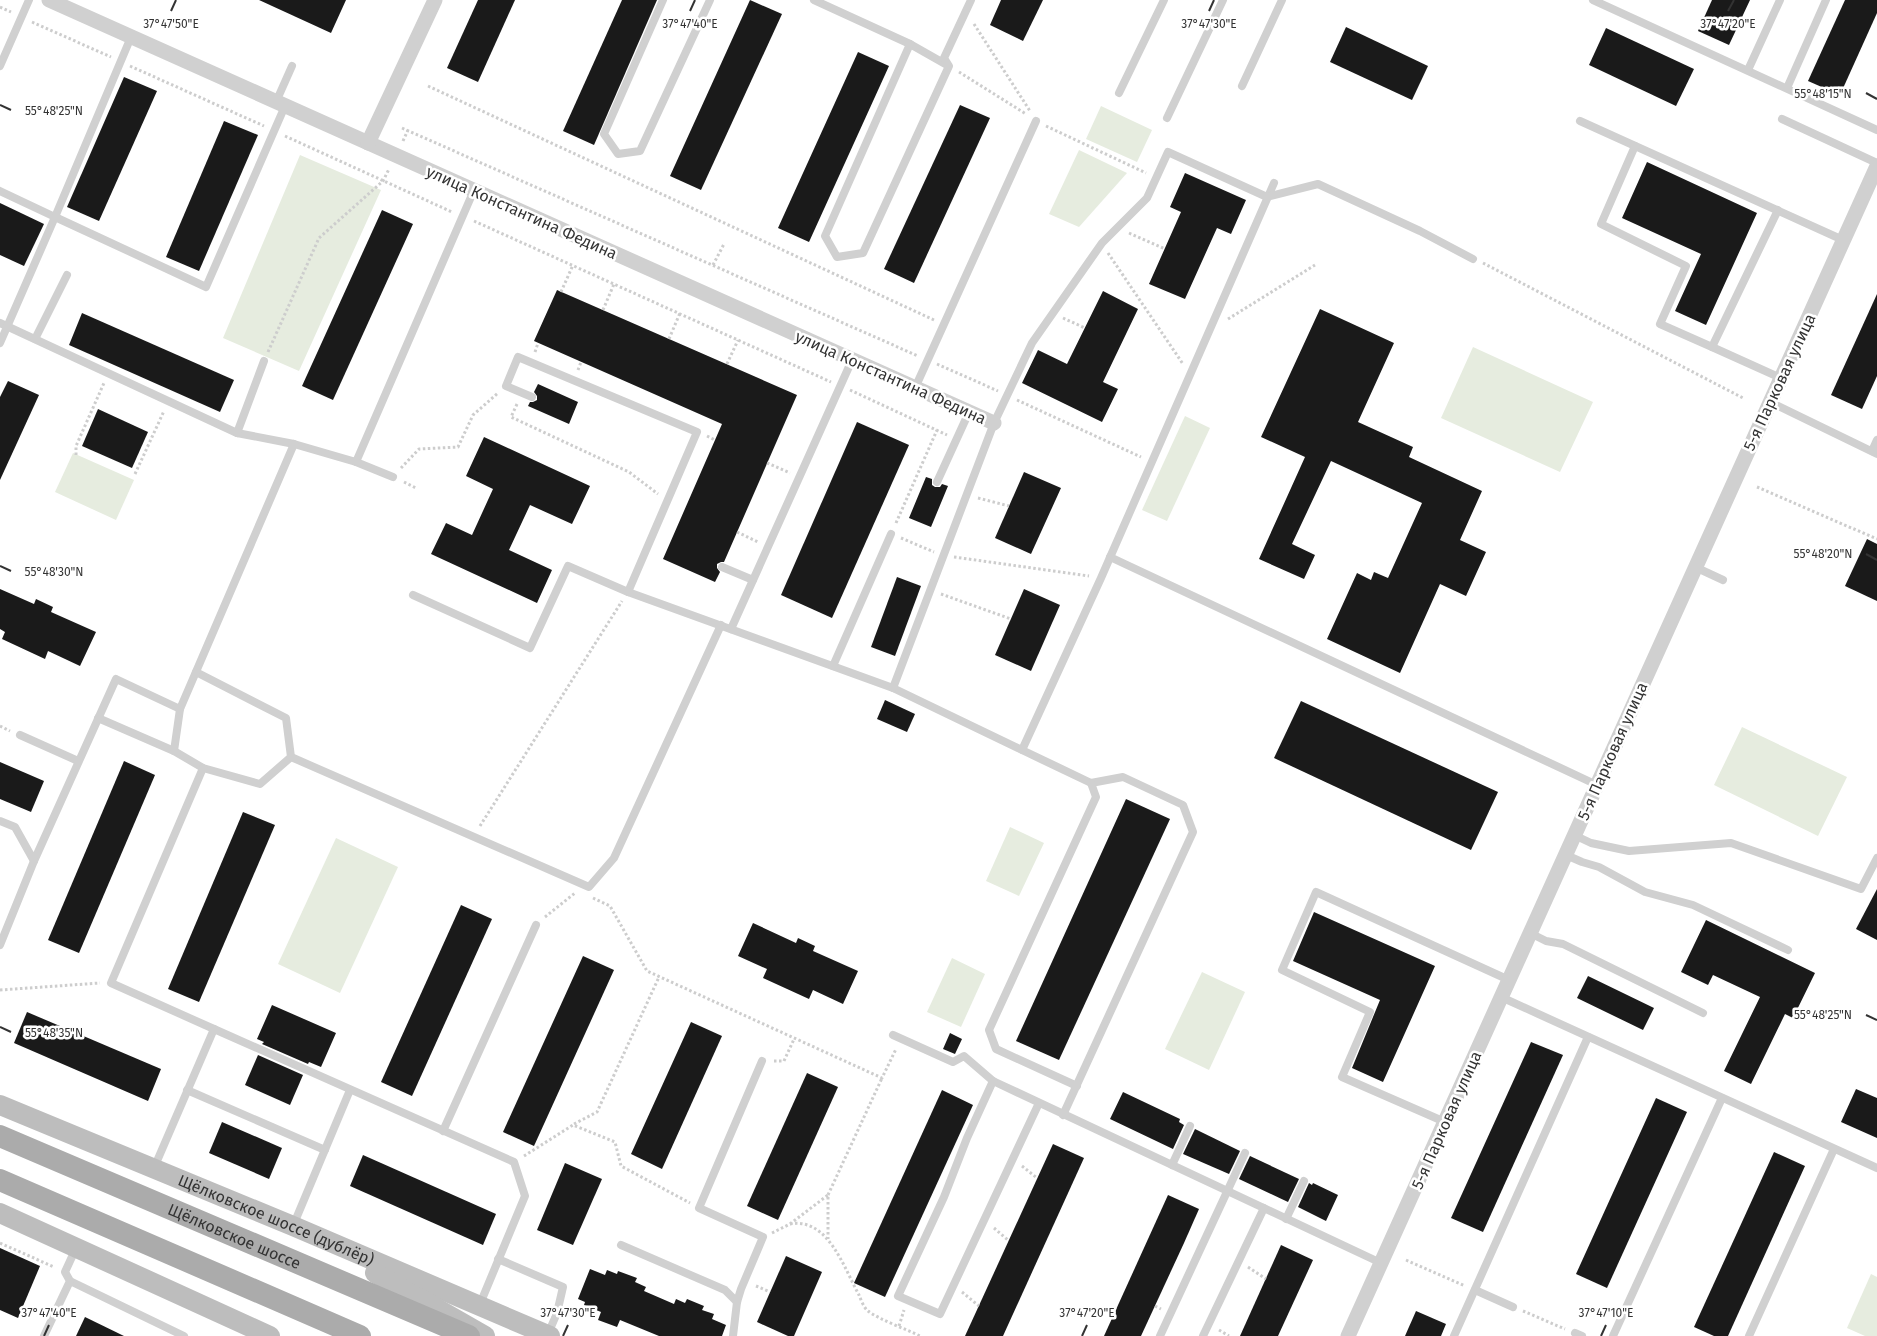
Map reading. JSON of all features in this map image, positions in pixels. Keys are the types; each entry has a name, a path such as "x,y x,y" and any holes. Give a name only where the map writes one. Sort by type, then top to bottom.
{"main road":[{"name":"Щёлковское шоссе (дублёр)","path":"0,1105 293,1226 549,1335"},
{"name":"Щёлковское шоссе","path":"0,1136 469,1336"},
{"path":"0,1180 360,1336"},
{"path":"0,1213 77,1246 270,1336"},
{"path":"293,1226 485,1336"}],"street":[{"name":"улица Константина Федина","path":"49,0 994,423"},
{"path":"368,143 435,0"},
{"name":"5-я Парковая улица","path":"1348,1336 1877,164"}],"lane":[{"path":"0,66 29,0"},
{"path":"664,0 604,134 618,154 640,151 710,0"},
{"path":"814,0 910,44 949,66"},
{"path":"949,66 944,58 971,0"},
{"path":"1119,93 1164,0"},
{"path":"1167,118 1223,0"},
{"path":"1242,86 1282,0"},
{"path":"1593,0 1877,130"},
{"path":"1748,70 1780,0"},
{"path":"1786,88 1826,0"},
{"path":"0,342 4,324 55,217 131,37"},
{"path":"910,44 824,236 837,256 863,253 949,66"},
{"path":"0,191 206,287 281,104 292,66"},
{"path":"1782,119 1877,164"},
{"path":"915,388 1037,121"},
{"path":"1580,121 1844,240"},
{"path":"1636,146 1600,224 1686,266 1660,324 1781,378"},
{"path":"893,688 994,423 1032,343 1102,243 1147,198 1168,152 1266,197 1318,184 1420,231 1473,259"},
{"path":"1022,750 1110,558 1266,197 1274,183"},
{"path":"356,462 474,190"},
{"path":"1712,347 1778,210"},
{"path":"35,339 67,275"},
{"path":"4,324 237,433 294,444 356,462 393,476"},
{"path":"532,397 506,386 518,357 697,432 628,592"},
{"path":"731,629 852,360"},
{"path":"237,433 264,361"},
{"path":"1770,402 1875,452 1877,440"},
{"path":"937,482 969,412"},
{"path":"174,751 180,709 294,444"},
{"path":"833,666 891,534"},
{"path":"1110,558 1597,785"},
{"path":"413,595 530,648 568,566 628,592 893,688 1091,783 1123,777 1183,805 1193,832 1063,1115"},
{"path":"722,567 753,580"},
{"path":"1695,567 1723,580"},
{"path":"291,758 589,887 614,858 721,626"},
{"path":"196,672 286,718 291,758"},
{"path":"0,946 34,862 116,679 180,709"},
{"path":"98,718 174,751 204,768 260,784 291,758"},
{"path":"20,735 78,761"},
{"path":"204,768 111,982 514,1162 525,1196 498,1258 480,1306"},
{"path":"1077,1086 996,1049 989,1030 1096,797 1091,783"},
{"path":"0,821 15,828 34,862"},
{"path":"1574,835 1591,843 1629,851 1731,843 1861,889 1877,858"},
{"path":"1566,855 1599,867 1645,892 1693,905 1788,950"},
{"path":"1445,1122 1342,1077 1370,1012 1282,970 1316,892 1509,980"},
{"path":"443,1131 536,925"},
{"path":"1530,933 1546,941 1563,944 1703,1013"},
{"path":"1501,997 1877,1168"},
{"path":"154,1170 214,1029"},
{"path":"893,1036 953,1062 964,1056 993,1081 1381,1264"},
{"path":"1454,1336 1588,1037"},
{"path":"733,1336 740,1289 763,1237 699,1208 762,1061"},
{"path":"993,1081 967,1138 944,1198 898,1296 940,1314 1039,1102"},
{"path":"187,1090 325,1150"},
{"path":"293,1226 350,1090"},
{"path":"1613,1336 1722,1098"},
{"path":"1172,1165 1190,1126"},
{"path":"1749,1336 1834,1149"},
{"path":"1160,1336 1244,1153"},
{"path":"1286,1219 1304,1181"},
{"path":"1203,1336 1264,1208"},
{"path":"621,1245 725,1290 737,1302"},
{"path":"77,1246 65,1272 70,1281 184,1336"},
{"path":"498,1258 563,1287 557,1313 549,1335"},
{"path":"44,1336 70,1281"},
{"path":"1475,1290 1513,1307"}],"path":[{"path":"962,18 973,23 1037,121"},
{"path":"949,66 1037,121 1156,178"},
{"path":"428,86 944,324"},
{"path":"402,128 928,360 1152,462"},
{"path":"264,361 319,238 383,181"},
{"path":"1132,225 1126,232 1165,249"},
{"path":"713,265 724,244"},
{"path":"1106,250 1190,375"},
{"path":"548,254 957,439"},
{"path":"1473,259 1743,398"},
{"path":"561,292 573,265"},
{"path":"1210,330 1315,265"},
{"path":"603,310 614,284"},
{"path":"669,339 680,314"},
{"path":"1057,316 1085,328"},
{"path":"727,364 738,340"},
{"path":"76,455 76,446 109,374"},
{"path":"393,476 419,450 458,447 473,415 506,386"},
{"path":"522,393 511,417 629,472 668,501"},
{"path":"135,474 169,401"},
{"path":"937,430 891,534 944,556 1101,578"},
{"path":"767,463 799,477"},
{"path":"1757,487 1877,539"},
{"path":"967,496 1010,506"},
{"path":"737,532 768,546"},
{"path":"930,591 1011,619"},
{"path":"473,837 628,592"},
{"path":"536,925 576,892 580,884"},
{"path":"567,888 610,906 647,972 882,1078"},
{"path":"514,1162 597,1112 659,977"},
{"path":"0,990 111,982"},
{"path":"784,1061 794,1039"},
{"path":"828,1241 828,1195 901,1039"},
{"path":"573,1125 615,1142 621,1166 699,1208"},
{"path":"1013,1158 1037,1178"},
{"path":"763,1237 790,1224 828,1195"},
{"path":"984,1220 1009,1240"},
{"path":"790,1224 805,1223 823,1233 867,1311 920,1336"},
{"path":"0,1243 65,1272"},
{"path":"1406,1260 1475,1290"},
{"path":"1239,1261 1266,1279"},
{"path":"954,1284 979,1306"},
{"path":"1513,1307 1578,1335"}],"shaded area":[{"path":"1101,106 1152,130 1137,162 1086,139"},
{"path":"1079,150 1127,173 1079,227 1049,214"},
{"path":"300,155 381,190 299,371 223,338"},
{"path":"1473,347 1593,402 1560,472 1441,418"},
{"path":"1185,416 1210,428 1167,521 1142,510"},
{"path":"73,453 134,480 116,520 55,492"},
{"path":"1742,727 1847,777 1818,836 1714,785"},
{"path":"1010,827 1044,843 1019,896 986,881"},
{"path":"336,838 398,867 340,993 278,964"},
{"path":"952,958 985,974 961,1027 927,1012"},
{"path":"1202,972 1245,992 1209,1070 1165,1049"},
{"path":"1871,1274 1877,1277 1877,1336 1865,1336 1847,1328"}],"building":[{"path":"259,0 346,0 331,33"},
{"path":"478,0 515,0 478,82 447,68"},
{"path":"622,0 657,0 594,145 563,131"},
{"path":"750,0 782,14 701,190 670,176"},
{"path":"1001,0 1043,0 1023,41 990,25"},
{"path":"1712,0 1750,0 1729,45 1698,31"},
{"path":"1845,0 1877,0 1877,13 1840,95 1808,81"},
{"path":"1346,27 1428,66 1412,100 1330,62"},
{"path":"1606,28 1694,69 1676,106 1589,65"},
{"path":"858,52 889,66 809,242 778,228"},
{"path":"124,77 157,91 99,221 67,207"},
{"path":"960,105 990,118 914,283 884,269"},
{"path":"224,121 258,135 199,271 166,257"},
{"path":"1647,162 1757,213 1706,325 1675,311 1701,254 1622,218"},
{"path":"1185,173 1246,200 1231,234 1217,228 1185,299 1149,284 1181,212 1170,207"},
{"path":"0,203 44,224 24,266 0,255"},
{"path":"382,210 413,224 333,400 302,386"},
{"path":"557,290 797,395 724,562 717,564 720,572 715,582 663,559 722,424 534,341"},
{"path":"1103,291 1138,309 1103,382 1118,389 1102,422 1022,383 1038,350 1067,364"},
{"path":"1877,294 1877,376 1862,409 1831,395"},
{"path":"1320,309 1394,343 1358,422 1413,447 1409,457 1482,491 1460,540 1486,552 1466,596 1440,584 1400,673 1327,639 1357,573 1371,580 1374,572 1388,578 1422,503 1331,461 1292,544 1315,555 1304,579 1259,559 1305,457 1261,437"},
{"path":"82,313 234,380 220,412 69,345"},
{"path":"8,381 39,395 0,480 0,397"},
{"path":"538,384 578,402 569,424 528,406 530,402 537,400 534,392"},
{"path":"98,409 148,432 132,468 82,446"},
{"path":"857,422 909,445 832,618 781,595"},
{"path":"484,437 590,486 572,524 530,505 509,550 552,570 537,603 431,554 446,523 472,535 493,489 466,476"},
{"path":"1024,472 1061,488 1031,554 995,538"},
{"path":"926,477 932,479 932,485 935,487 940,487 942,484 948,486 931,527 909,518"},
{"path":"1867,539 1877,544 1877,601 1845,586"},
{"path":"897,577 921,586 895,656 871,647"},
{"path":"0,589 34,604 36,599 53,607 51,612 96,632 80,666 48,651 45,659 2,639 5,632 0,629"},
{"path":"1024,589 1060,605 1031,671 995,655"},
{"path":"885,700 915,714 907,732 877,719"},
{"path":"1301,701 1498,792 1471,850 1274,758"},
{"path":"124,761 155,775 79,953 48,940"},
{"path":"0,762 44,781 31,812 0,799"},
{"path":"1126,799 1170,819 1059,1060 1016,1041"},
{"path":"243,812 275,825 199,1002 168,989"},
{"path":"1877,889 1877,940 1856,929"},
{"path":"461,905 492,919 412,1096 381,1082"},
{"path":"1314,912 1435,966 1383,1082 1352,1068 1380,1000 1293,961"},
{"path":"1706,920 1815,973 1793,1018 1785,1014 1751,1084 1724,1071 1760,997 1713,975 1708,985 1681,972"},
{"path":"753,923 796,943 798,938 815,946 813,951 858,971 843,1004 813,990 809,999 763,978 767,969 738,956"},
{"path":"583,956 614,970 534,1146 503,1132"},
{"path":"1588,976 1654,1008 1643,1030 1577,998"},
{"path":"272,1005 336,1033 321,1067 309,1062 308,1064 262,1044 264,1042 257,1039"},
{"path":"27,1012 161,1069 148,1101 14,1043"},
{"path":"691,1022 722,1036 662,1169 631,1154"},
{"path":"950,1033 962,1039 955,1054 943,1049"},
{"path":"1531,1042 1563,1055 1483,1232 1451,1218"},
{"path":"258,1055 303,1075 290,1105 245,1085"},
{"path":"807,1073 838,1087 778,1220 747,1206"},
{"path":"1856,1089 1877,1098 1877,1138 1841,1122"},
{"path":"942,1090 973,1105 885,1297 854,1283"},
{"path":"1123,1092 1180,1119 1179,1122 1184,1125 1173,1149 1110,1119"},
{"path":"1656,1098 1687,1112 1607,1288 1576,1274"},
{"path":"222,1122 282,1148 269,1179 209,1153"},
{"path":"1195,1129 1240,1151 1229,1174 1183,1154"},
{"path":"1053,1144 1084,1158 1003,1336 965,1336"},
{"path":"1774,1152 1805,1166 1728,1336 1714,1336 1694,1327"},
{"path":"363,1155 496,1214 483,1245 350,1186"},
{"path":"1250,1156 1299,1179 1288,1202 1239,1179"},
{"path":"565,1163 602,1179 573,1245 537,1230"},
{"path":"1309,1183 1312,1185 1313,1183 1338,1195 1326,1221 1298,1207"},
{"path":"1168,1195 1199,1209 1184,1243 1141,1336 1104,1336"},
{"path":"1281,1245 1313,1260 1278,1336 1240,1336"},
{"path":"0,1248 40,1266 18,1318 0,1310"},
{"path":"786,1256 822,1272 794,1336 788,1336 757,1322"},
{"path":"590,1269 605,1275 607,1270 617,1274 618,1271 637,1278 635,1282 646,1287 644,1291 674,1304 676,1299 685,1303 687,1299 704,1306 702,1310 714,1314 712,1319 726,1325 722,1336 659,1336 620,1320 617,1327 598,1320 601,1312 584,1305 585,1302 578,1299"},
{"path":"1416,1311 1446,1324 1441,1336 1405,1336"},
{"path":"85,1317 124,1336 76,1336"}]}
